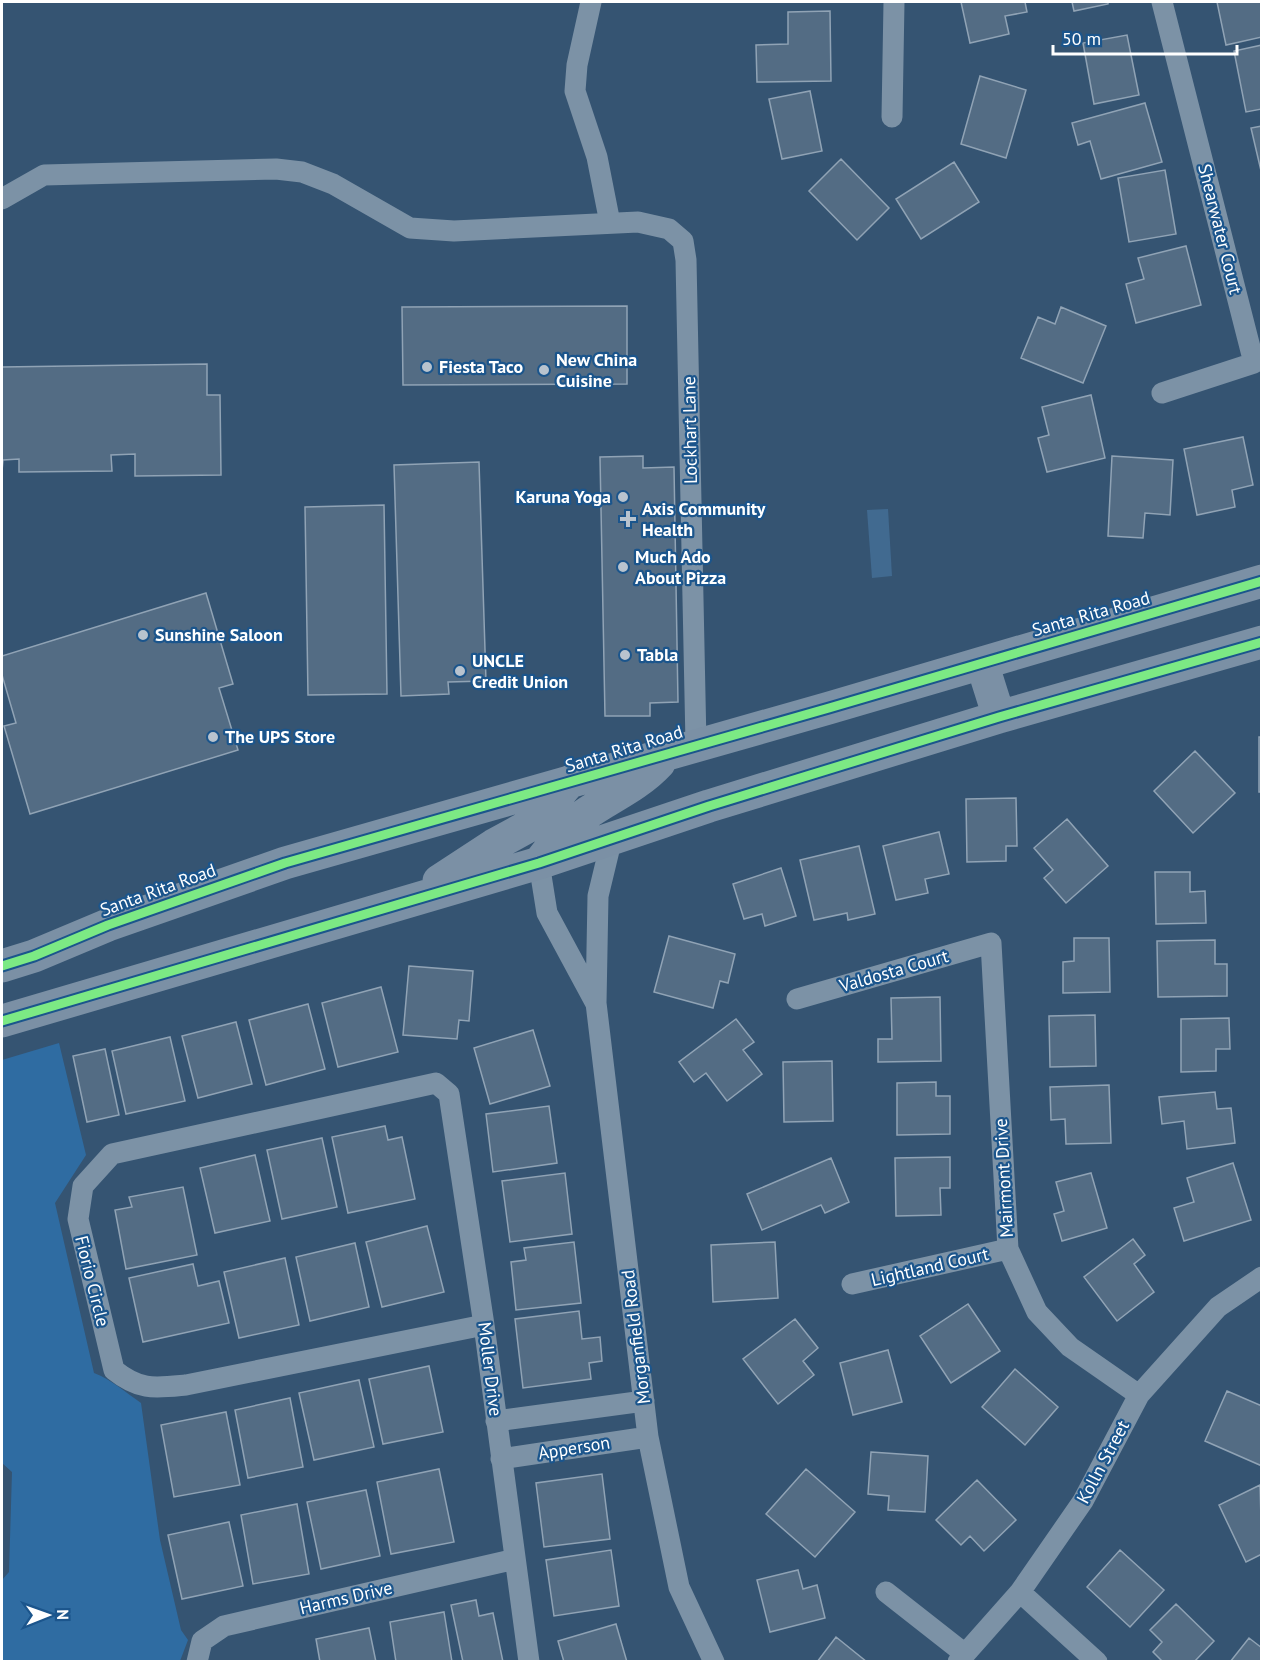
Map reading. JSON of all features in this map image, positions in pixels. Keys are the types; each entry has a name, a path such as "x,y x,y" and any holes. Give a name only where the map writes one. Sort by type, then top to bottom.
{"main road":[{"name":"Santa Rita Road","path":"2,966 34,956 108,925 285,863 1262,581"},
{"path":"2,1021 540,862 709,806 999,717 1262,642"},
{"path":"982,663 999,717"},
{"path":"540,862 567,829 619,793 643,780 682,749"},
{"path":"410,900 494,845 536,822 569,782"}],"street":[{"path":"2,199 45,175 276,169 302,172 333,184 410,228 454,231 610,223 597,156 574,91 577,65 591,2"},
{"path":"892,117 894,2"},
{"name":"Shearwater Court","path":"1162,2 1254,363 1162,393"},
{"name":"Lockhart Lane","path":"610,223 638,222 669,229 683,241 686,261 682,749"},
{"name":"Morganfield Road","path":"612,838 598,896 596,1003 648,1437 679,1587 714,1662"},
{"name":"Morganfield Road","path":"540,862 547,913 596,1003"},
{"name":"Valdosta Court","path":"797,999 991,942"},
{"name":"Mairmont Drive","path":"991,942 1008,1249 1037,1312 1070,1347 1139,1395"},
{"name":"Fiorio Circle","path":"436,1083 112,1154 83,1186 78,1220 114,1370 130,1384 151,1388 186,1385 484,1325"},
{"name":"Moller Drive","path":"436,1083 449,1094 484,1325 530,1662"},
{"name":"Lightland Court","path":"852,1284 1008,1249"},
{"name":"Kolln Street","path":"962,1658 1020,1592 1083,1501 1139,1395 1218,1307 1262,1277"},
{"name":"Apperson","path":"496,1421 644,1401"},
{"name":"Apperson","path":"501,1459 648,1437"},
{"name":"Harms Drive","path":"197,1662 202,1641 224,1626 515,1559"},
{"path":"886,1592 962,1658"},
{"path":"1020,1592 1097,1662"}],"shaded area":[{"path":"888,509 892,576 872,578 867,510"},
{"path":"59,1043 86,1155 55,1203 94,1373 141,1403 160,1540 181,1630 188,1640 180,1661 2,1662 2,1580 9,1572 12,1472 2,1463 2,1060"}],"building":[{"path":"961,2 1025,2 1027,12 1005,16 1009,34 970,43"},
{"path":"1072,2 1108,2 1108,4 1074,11"},
{"path":"1217,2 1262,2 1262,37 1226,45"},
{"path":"830,11 831,81 757,82 756,45 788,44 788,12"},
{"path":"1127,35 1139,95 1094,104 1083,43"},
{"path":"1262,45 1262,109 1246,112 1234,51"},
{"path":"980,76 1026,90 1006,158 961,144"},
{"path":"810,91 822,151 782,159 769,99"},
{"path":"1145,103 1162,162 1101,179 1090,141 1078,145 1072,123"},
{"path":"1262,126 1262,175 1251,128"},
{"path":"841,159 889,208 857,240 809,191"},
{"path":"954,162 979,202 921,239 896,199"},
{"path":"1165,170 1176,234 1129,242 1118,178"},
{"path":"1186,246 1201,305 1136,323 1126,284 1144,279 1138,258"},
{"path":"627,306 627,384 403,385 402,307"},
{"path":"1061,307 1106,326 1083,383 1021,358 1038,317 1055,324"},
{"path":"207,364 207,395 220,395 221,475 135,476 135,454 111,455 112,471 19,472 19,459 3,460 2,471 2,367"},
{"path":"1091,395 1105,458 1047,472 1038,438 1049,435 1042,407"},
{"path":"1243,437 1253,485 1232,490 1235,507 1197,515 1184,449"},
{"path":"643,456 643,468 674,467 678,702 650,703 650,716 605,716 600,457"},
{"path":"1112,456 1173,460 1170,515 1145,513 1143,538 1108,536"},
{"path":"479,462 486,681 448,682 449,694 401,696 394,465"},
{"path":"384,505 387,694 308,695 305,507"},
{"path":"206,593 233,684 219,688 238,750 30,814 4,726 16,723 2,675 2,656"},
{"path":"1259,737 1262,737 1262,792 1259,792"},
{"path":"1195,751 1235,793 1193,833 1154,791"},
{"path":"1016,798 1017,846 1006,846 1006,861 967,862 966,799"},
{"path":"1067,819 1108,866 1066,903 1044,878 1053,870 1034,848"},
{"path":"939,832 949,874 925,879 928,893 896,900 883,846"},
{"path":"859,846 875,914 848,920 847,913 814,920 800,860"},
{"path":"781,868 796,916 765,926 762,914 744,919 733,884"},
{"path":"1155,872 1190,872 1190,892 1205,891 1206,923 1156,924"},
{"path":"669,936 735,954 728,983 720,981 713,1008 654,992"},
{"path":"1074,938 1109,938 1110,992 1063,993 1063,962 1074,961"},
{"path":"1215,940 1215,964 1227,964 1227,996 1158,997 1157,941"},
{"path":"409,966 473,971 469,1021 459,1020 457,1039 403,1035"},
{"path":"381,987 398,1052 338,1067 322,1003"},
{"path":"940,997 941,1061 878,1062 878,1039 892,1039 891,998"},
{"path":"308,1004 325,1069 266,1085 249,1020"},
{"path":"1095,1015 1096,1066 1050,1067 1049,1016"},
{"path":"1229,1018 1230,1049 1216,1049 1216,1071 1181,1072 1181,1019"},
{"path":"736,1019 754,1042 743,1050 762,1074 727,1101 706,1073 694,1082 679,1062"},
{"path":"236,1022 252,1084 198,1098 182,1036"},
{"path":"533,1030 550,1086 490,1104 474,1048"},
{"path":"170,1037 185,1101 126,1114 112,1051"},
{"path":"105,1049 119,1115 87,1122 73,1056"},
{"path":"832,1061 833,1121 784,1122 783,1062"},
{"path":"936,1082 936,1096 950,1096 950,1134 897,1135 897,1083"},
{"path":"1109,1085 1111,1143 1066,1144 1065,1119 1051,1120 1050,1087"},
{"path":"1215,1092 1217,1109 1231,1108 1235,1143 1187,1149 1184,1121 1162,1124 1159,1097"},
{"path":"549,1106 557,1163 493,1172 486,1114"},
{"path":"385,1126 388,1140 402,1137 415,1199 348,1213 332,1137"},
{"path":"322,1138 337,1207 282,1219 267,1150"},
{"path":"255,1155 270,1221 215,1233 200,1168"},
{"path":"950,1157 950,1188 940,1188 941,1215 896,1216 895,1158"},
{"path":"831,1158 849,1202 825,1213 821,1205 762,1230 747,1194"},
{"path":"1233,1163 1251,1220 1184,1241 1174,1208 1194,1202 1187,1178"},
{"path":"565,1173 572,1234 510,1242 502,1181"},
{"path":"1091,1173 1107,1228 1062,1241 1054,1214 1064,1211 1056,1182"},
{"path":"183,1187 197,1255 126,1269 115,1210 132,1207 129,1197"},
{"path":"427,1226 444,1292 382,1307 366,1242"},
{"path":"1133,1239 1145,1255 1134,1264 1154,1292 1117,1321 1084,1277"},
{"path":"574,1242 581,1303 516,1310 511,1262 526,1260 524,1248"},
{"path":"775,1242 778,1298 713,1302 711,1245"},
{"path":"355,1243 369,1307 310,1321 296,1257"},
{"path":"285,1258 299,1325 239,1338 224,1272"},
{"path":"193,1264 198,1286 219,1281 229,1323 143,1342 129,1278"},
{"path":"968,1304 1000,1351 951,1383 920,1336"},
{"path":"579,1311 582,1339 600,1337 602,1361 589,1363 591,1379 523,1388 515,1319"},
{"path":"795,1319 818,1348 803,1361 814,1375 778,1404 743,1359"},
{"path":"888,1350 902,1402 853,1415 840,1363"},
{"path":"429,1366 443,1432 383,1444 369,1379"},
{"path":"1015,1369 1058,1407 1025,1445 982,1407"},
{"path":"359,1380 374,1447 314,1460 299,1393"},
{"path":"1227,1391 1262,1406 1262,1466 1205,1441"},
{"path":"290,1398 303,1467 248,1478 235,1410"},
{"path":"226,1412 240,1485 174,1497 161,1425"},
{"path":"871,1452 928,1456 925,1512 888,1510 889,1496 868,1494"},
{"path":"439,1469 454,1542 391,1554 377,1482"},
{"path":"806,1469 855,1512 815,1557 766,1514"},
{"path":"602,1474 610,1539 544,1547 536,1483"},
{"path":"977,1480 1016,1520 984,1551 970,1536 961,1545 936,1520"},
{"path":"1260,1485 1262,1554 1246,1562 1219,1505"},
{"path":"366,1490 380,1556 321,1569 307,1502"},
{"path":"297,1504 309,1574 253,1584 241,1515"},
{"path":"229,1522 243,1586 182,1599 168,1535"},
{"path":"611,1550 619,1606 554,1616 546,1560"},
{"path":"1120,1550 1164,1590 1130,1627 1087,1587"},
{"path":"798,1570 803,1589 817,1585 825,1618 770,1632 757,1580"},
{"path":"476,1600 479,1616 493,1613 503,1662 463,1662 451,1605"},
{"path":"1176,1604 1214,1641 1194,1662 1163,1662 1153,1652 1162,1642 1150,1630"},
{"path":"444,1612 452,1662 396,1662 390,1622"},
{"path":"616,1624 627,1662 564,1662 558,1641"},
{"path":"369,1628 376,1662 320,1662 316,1639"},
{"path":"836,1637 867,1662 817,1662"},
{"path":"1249,1638 1262,1648 1262,1662 1230,1662"}],"cycle path":[{"path":"2,966 34,956 108,925 285,863 829,708 1262,581"},
{"path":"2,1021 539,863 709,806 999,717 1262,642"}],"place":[{"name":"Fiesta Taco","path":"427,367"},
{"name":"New China Cuisine","path":"544,370"},
{"name":"Karuna Yoga","path":"623,497"},
{"name":"Axis Community Health","path":"628,519"},
{"name":"Much Ado About Pizza","path":"623,567"},
{"name":"Sunshine Saloon","path":"143,635"},
{"name":"Tabla","path":"625,655"},
{"name":"UNCLE Credit Union","path":"460,671"},
{"name":"The UPS Store","path":"213,737"}]}
